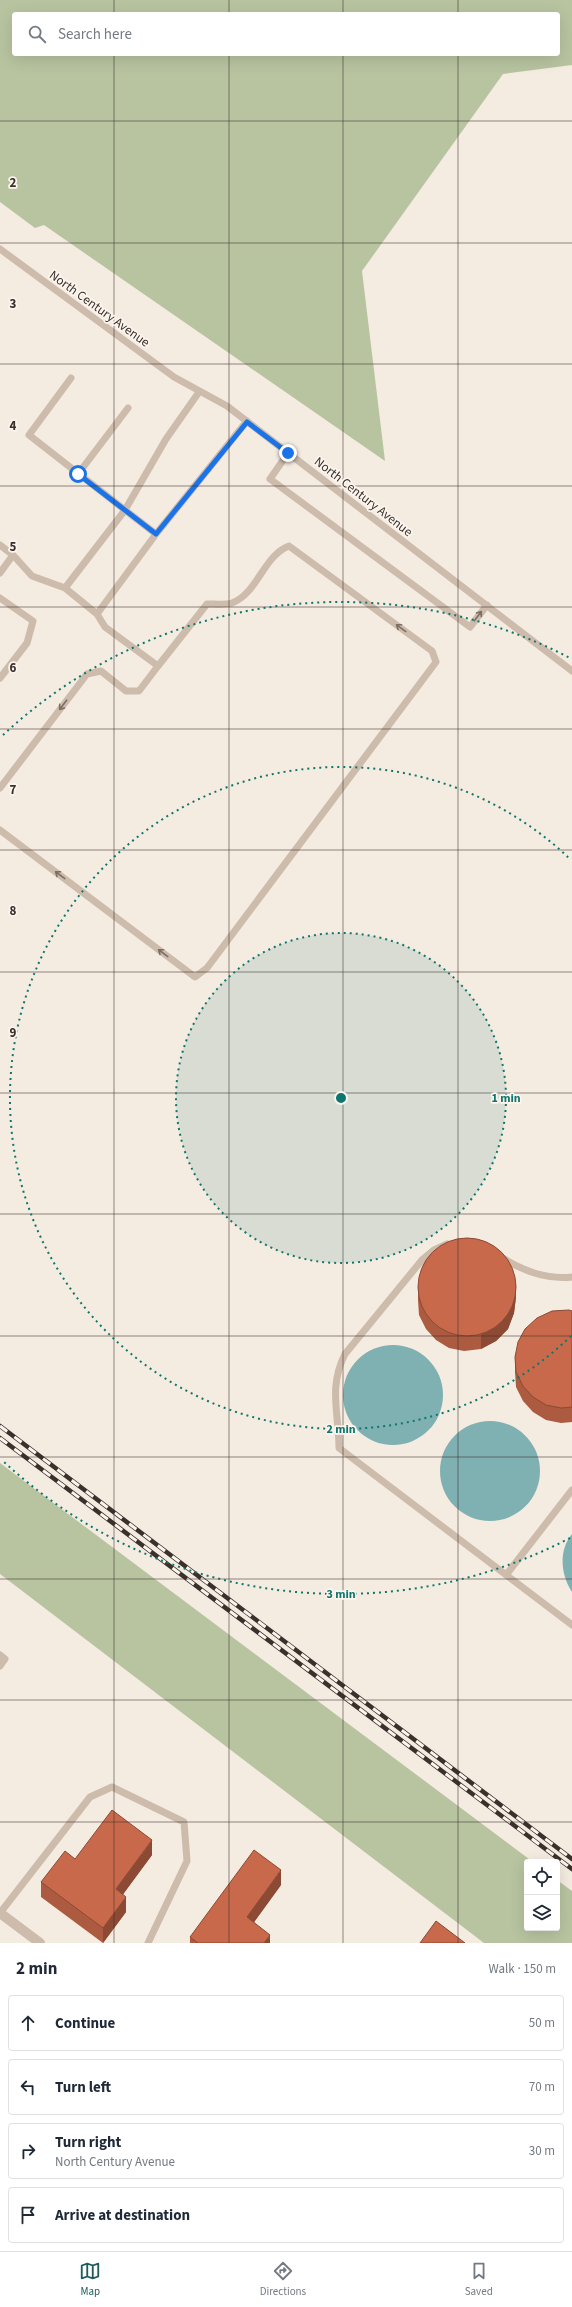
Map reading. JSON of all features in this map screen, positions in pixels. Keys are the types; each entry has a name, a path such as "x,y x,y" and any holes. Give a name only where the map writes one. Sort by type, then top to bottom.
{"street":[{"path":"0,1913 40,1943"}],"lane":[{"name":"North Century Avenue","path":"0,249 174,377 227,406 572,671"},
{"path":"71,378 29,435 156,534"},
{"path":"65,588 125,510 166,439 199,392"},
{"path":"78,474 128,408"},
{"path":"97,614 156,534 247,422"},
{"path":"288,453 270,479 470,627 487,605"},
{"path":"0,545 13,555 32,576 65,588 97,614 106,627 158,666"},
{"path":"0,788 87,674 101,671 126,691 139,691 207,604 231,603 243,598 278,550 289,546 432,651 436,662 207,968 194,977 0,830"},
{"path":"0,573 13,555"},
{"path":"0,598 33,621 27,643 0,678"},
{"path":"458,1242 438,1247 422,1260 345,1354 338,1369 334,1390 339,1448 572,1625"},
{"path":"495,1253 518,1267 542,1276 557,1279 572,1277"},
{"path":"506,1575 572,1490"},
{"path":"0,1656 5,1659 0,1666"},
{"path":"0,1913 90,1797 112,1787 184,1822 187,1862 148,1943"}],"green space":[{"path":"0,0 572,0 572,65 503,74 362,271 385,461 44,225 35,228 0,202"},
{"path":"0,1463 529,1859 524,1859 524,1931 560,1931 560,1882 572,1891 572,1943 484,1943 0,1574"}],"water":[{"path":"393,1345 403,1346 421,1353 435,1367 442,1385 442,1405 435,1423 421,1437 403,1444 393,1445 383,1444 365,1437 351,1423 344,1405 343,1395 344,1385 351,1367 365,1353 383,1346"},
{"path":"490,1421 500,1422 518,1429 532,1443 539,1461 539,1481 532,1499 518,1513 500,1520 490,1521 480,1520 462,1513 448,1499 441,1481 440,1471 441,1461 448,1443 462,1429 480,1422"},
{"path":"572,1534 572,1592 563,1571 563,1555"}],"building":[{"path":"467,1238 486,1242 501,1253 512,1268 516,1287 512,1306 501,1321 486,1332 467,1336 448,1332 433,1321 422,1306 418,1287 422,1268 433,1253 448,1242"},
{"path":"552,1311 572,1311 572,1407 561,1408 546,1405 533,1397 523,1386 516,1372 515,1357 518,1342 525,1329 537,1318"},
{"path":"112,1810 152,1840 116,1889 126,1897 103,1928 41,1882 65,1851 75,1859"},
{"path":"254,1850 281,1870 247,1917 270,1935 264,1943 198,1943 190,1937"},
{"path":"436,1921 465,1943 420,1943"}],"railway":[{"path":"0,1426 572,1859"},
{"path":"0,1438 572,1869"}],"route":[{"path":"78,474 156,534 247,422 288,453"}]}
